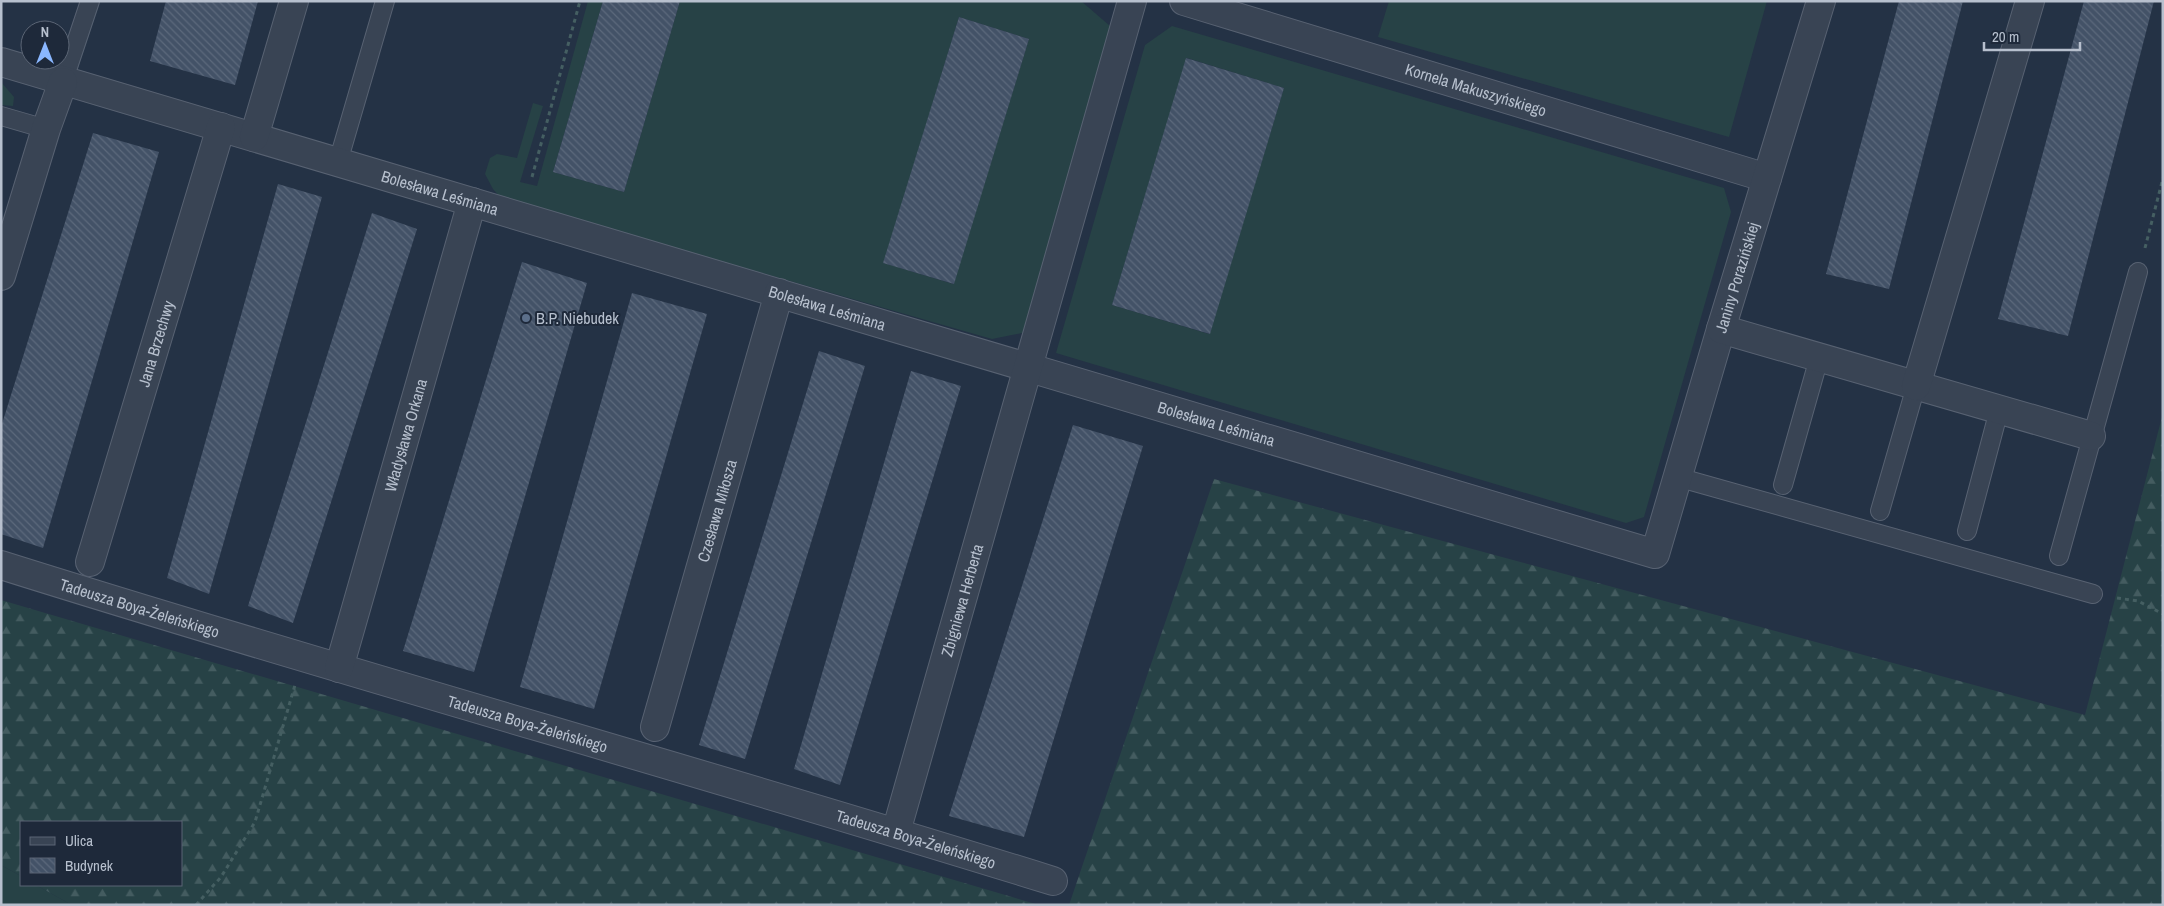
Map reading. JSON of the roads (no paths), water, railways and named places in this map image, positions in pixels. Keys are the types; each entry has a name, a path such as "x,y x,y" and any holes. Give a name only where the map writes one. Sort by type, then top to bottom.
{"street":[{"path":"254,137 294,1"},
{"name":"Zbigniewa Herberta","path":"896,832 1132,1"},
{"name":"Kornela Makuszyńskiego","path":"1184,1 1767,178"},
{"name":"Janiny Porazińskiej","path":"1655,554 1821,1"},
{"path":"1916,386 2030,1"},
{"name":"Bolesława Leśmiana","path":"1,62 1655,554"},
{"path":"1,276 46,129 64,82"},
{"name":"Jana Brzechwy","path":"90,562 221,127"},
{"name":"Władysława Orkana","path":"339,668 472,202"},
{"name":"Czesława Miłosza","path":"655,727 779,293"},
{"path":"1721,329 2091,436"},
{"name":"Tadeusza Boya-Żeleńskiego","path":"1,565 339,668 896,832 1053,881"}],"lane":[{"path":"64,82 90,1"},
{"path":"338,162 385,1"},
{"path":"1,116 46,129"},
{"path":"2059,556 2138,272"},
{"path":"1783,485 1819,358"},
{"path":"1880,512 1916,386"},
{"path":"1966,531 1999,410"},
{"path":"1677,476 2093,594"},
{"path":"82,590 90,562"}],"place":[{"name":"B.P. Niebudek","path":"526,318"}]}
